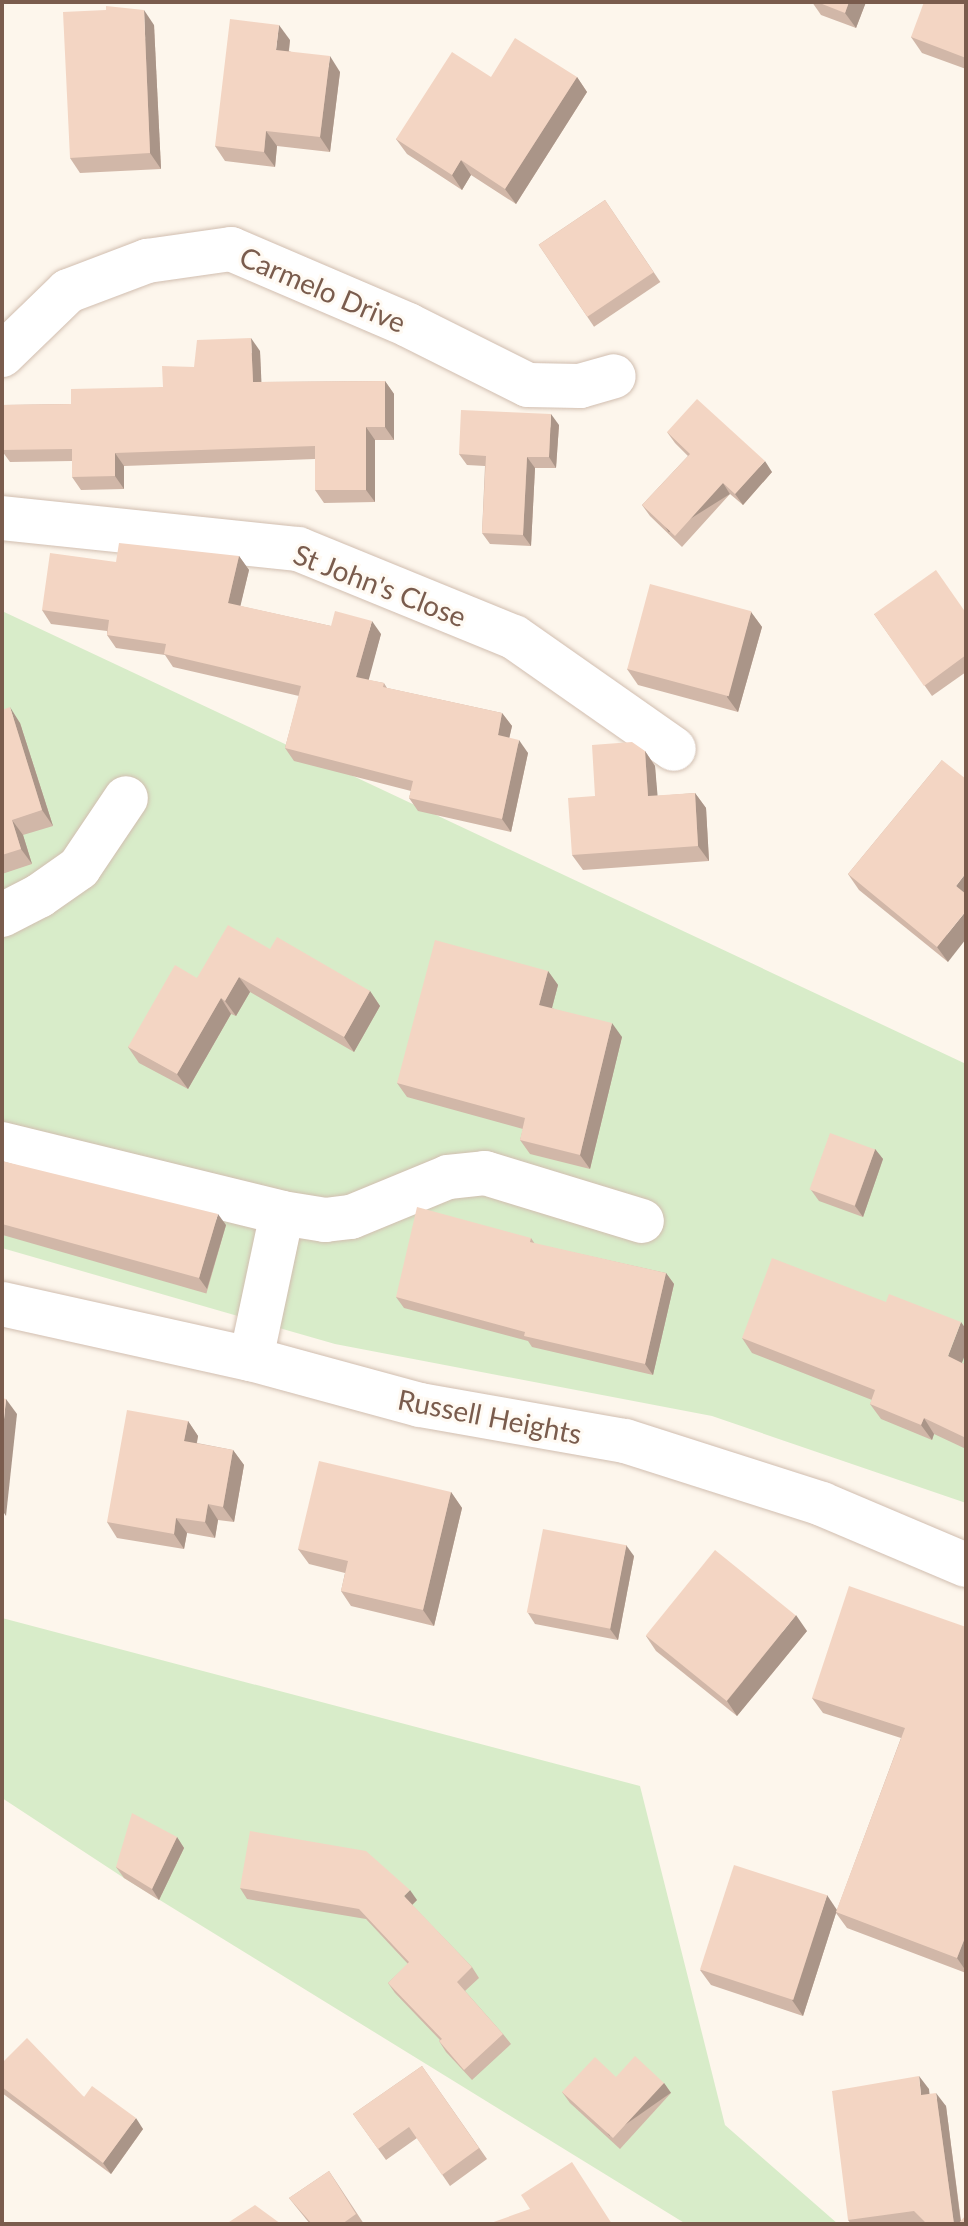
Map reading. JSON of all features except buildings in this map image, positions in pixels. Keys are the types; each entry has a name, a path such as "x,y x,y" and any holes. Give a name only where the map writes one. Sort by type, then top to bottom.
{"street":[{"name":"Carmelo Drive","path":"2,355 68,291 147,261 231,249 408,325 528,385 580,386 614,376"},
{"name":"St John's Close","path":"2,518 298,549 514,637 674,749"},
{"path":"2,915 39,896 79,868 126,798"},
{"path":"2,1144 282,1213 325,1220 351,1217 448,1177 485,1173 642,1221"},
{"path":"251,1359 282,1213"},
{"name":"Russell Heights","path":"2,1304 251,1359 420,1405 625,1441 822,1504 966,1565"}],"green space":[{"path":"2,611 966,1064 966,1503 712,1416 335,1344 2,1248"},
{"path":"2,1618 640,1786 725,2125 838,2224 686,2224 124,1878 2,1798"}]}
